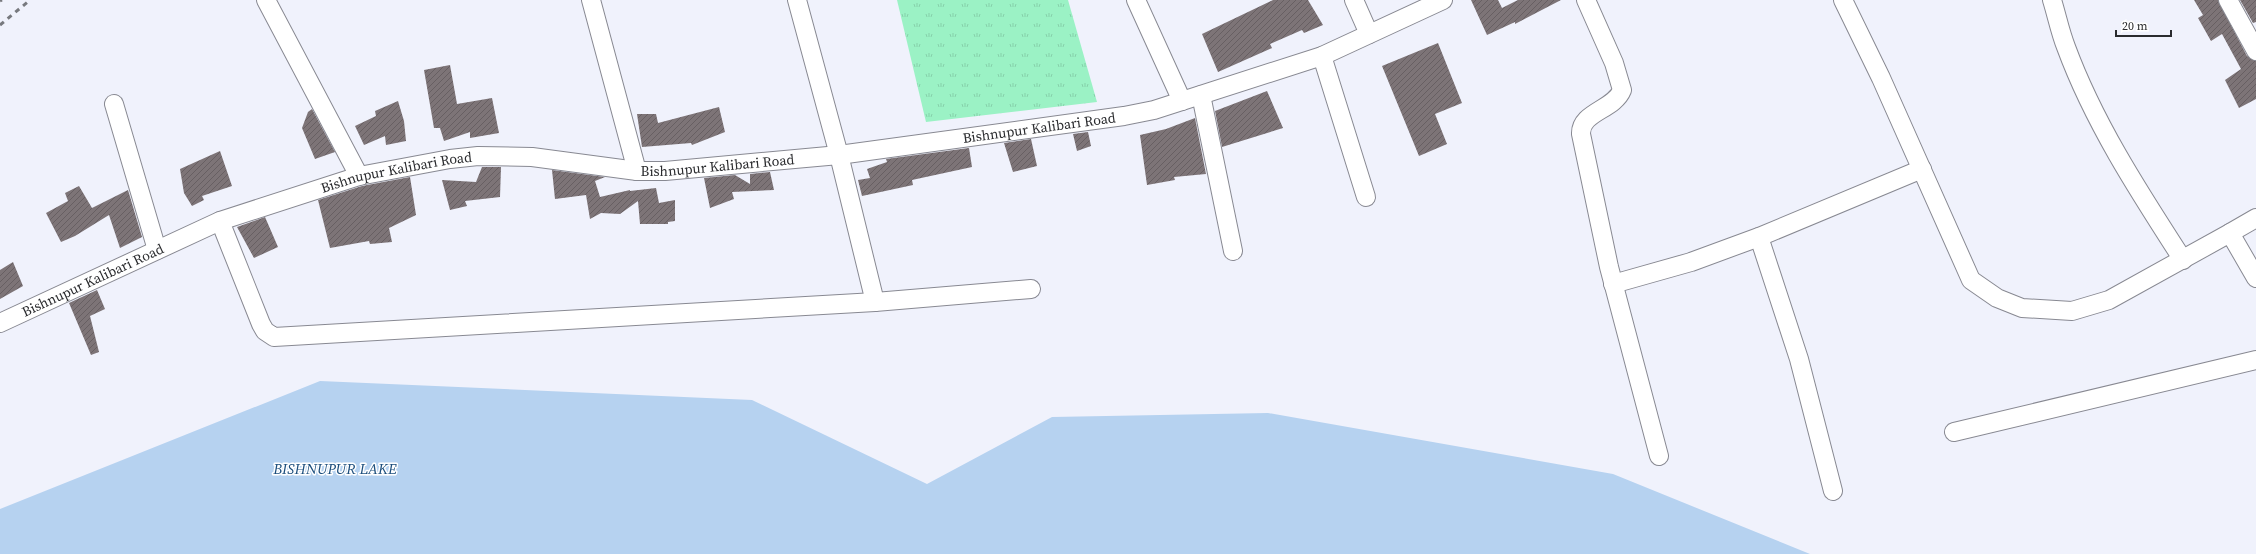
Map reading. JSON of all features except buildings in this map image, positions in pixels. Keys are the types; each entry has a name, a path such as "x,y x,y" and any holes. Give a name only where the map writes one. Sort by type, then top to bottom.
{"street":[{"path":"266,0 360,176"},
{"path":"590,0 637,171"},
{"path":"798,0 839,155 875,302"},
{"path":"1136,0 1182,101"},
{"path":"1354,0 1369,34"},
{"name":"Bishnupur Kalibari Road","path":"0,323 220,221 360,176 450,158 478,156 532,157 637,171 665,171 839,155 1124,116 1182,101 1322,56 1443,0"},
{"path":"1586,0 1614,63 1622,90 1615,102 1596,112 1581,130 1613,284 1659,456"},
{"path":"1843,0 1971,280 1997,298 2022,308 2072,311 2109,300 2256,218"},
{"path":"2052,0 2065,46 2086,97 2115,152 2183,260"},
{"path":"2228,0 2256,51"},
{"path":"1322,56 1366,197"},
{"path":"1201,95 1233,251"},
{"path":"114,104 157,250"},
{"path":"1613,284 1692,262 1759,237 1922,170"},
{"path":"220,221 261,324 265,331 274,337 875,302 1031,289"},
{"path":"2230,233 2256,278"},
{"path":"1759,237 1799,359 1833,491"},
{"path":"1954,432 2256,360"}],"green space":[{"path":"897,0 1068,0 1097,102 926,122"}],"water":[{"name":"BISHNUPUR LAKE","path":"320,381 752,400 927,484 1052,417 1268,413 1613,474 1810,554 0,554 0,509"}],"railway":[{"path":"0,25 30,0"}]}
